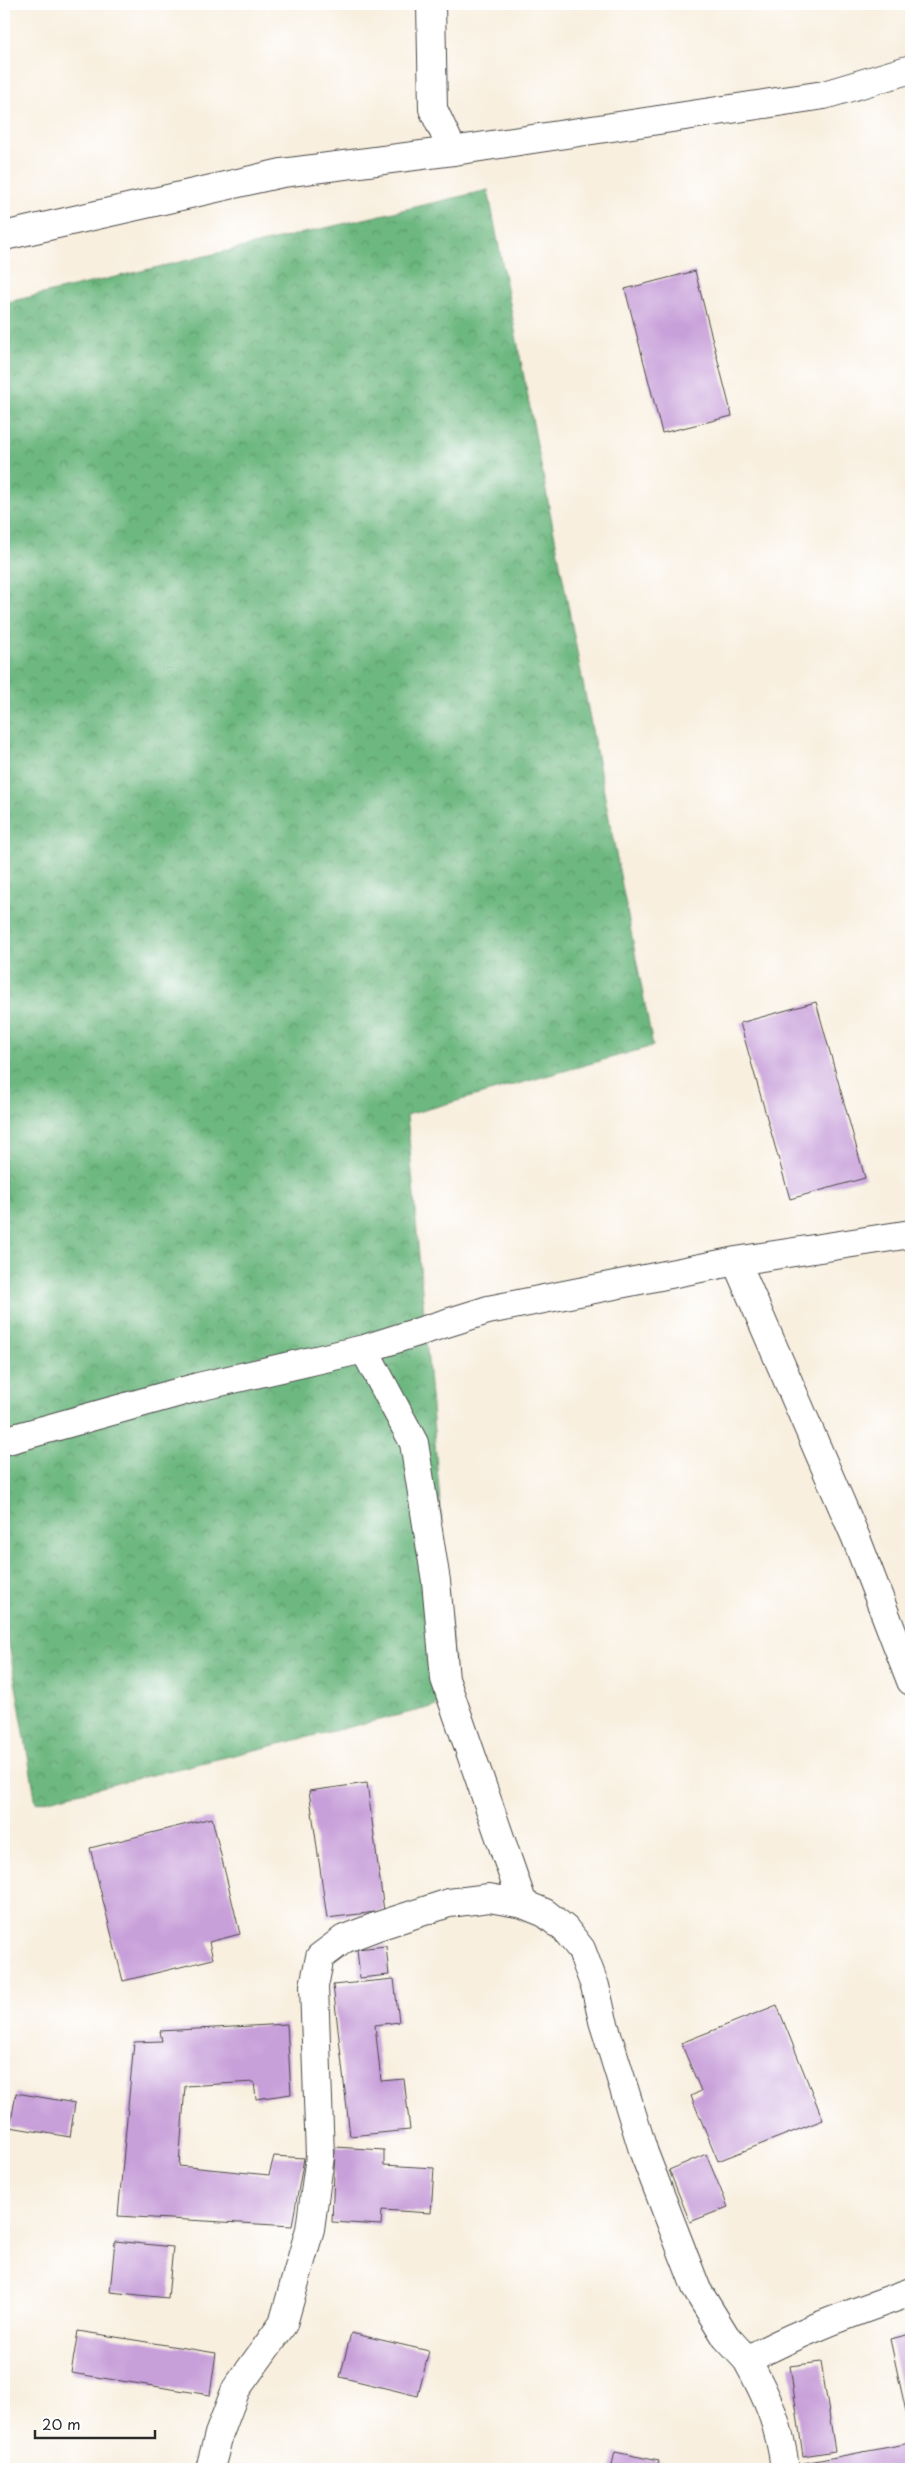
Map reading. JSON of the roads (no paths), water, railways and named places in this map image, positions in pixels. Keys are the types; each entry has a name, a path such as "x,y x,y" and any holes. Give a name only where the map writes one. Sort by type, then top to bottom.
{"street":[{"path":"431,4 433,109 453,151"},
{"path":"4,236 282,174 453,151 824,95 911,69"},
{"path":"4,1441 198,1387 364,1349 488,1310 736,1261 911,1234"},
{"path":"736,1261 856,1538 911,1681"},
{"path":"364,1349 414,1443 436,1581 445,1679 523,1904"},
{"path":"210,2469 219,2434 236,2389 283,2324 310,2229 320,2156 314,1986 320,1957 344,1939 449,1904 490,1898 523,1904 545,1913 565,1929 581,1949 595,1986 603,2021 644,2153 697,2290 726,2337 747,2360 766,2393 781,2438 785,2469"},
{"path":"747,2360 780,2342 812,2328 911,2292"}]}
